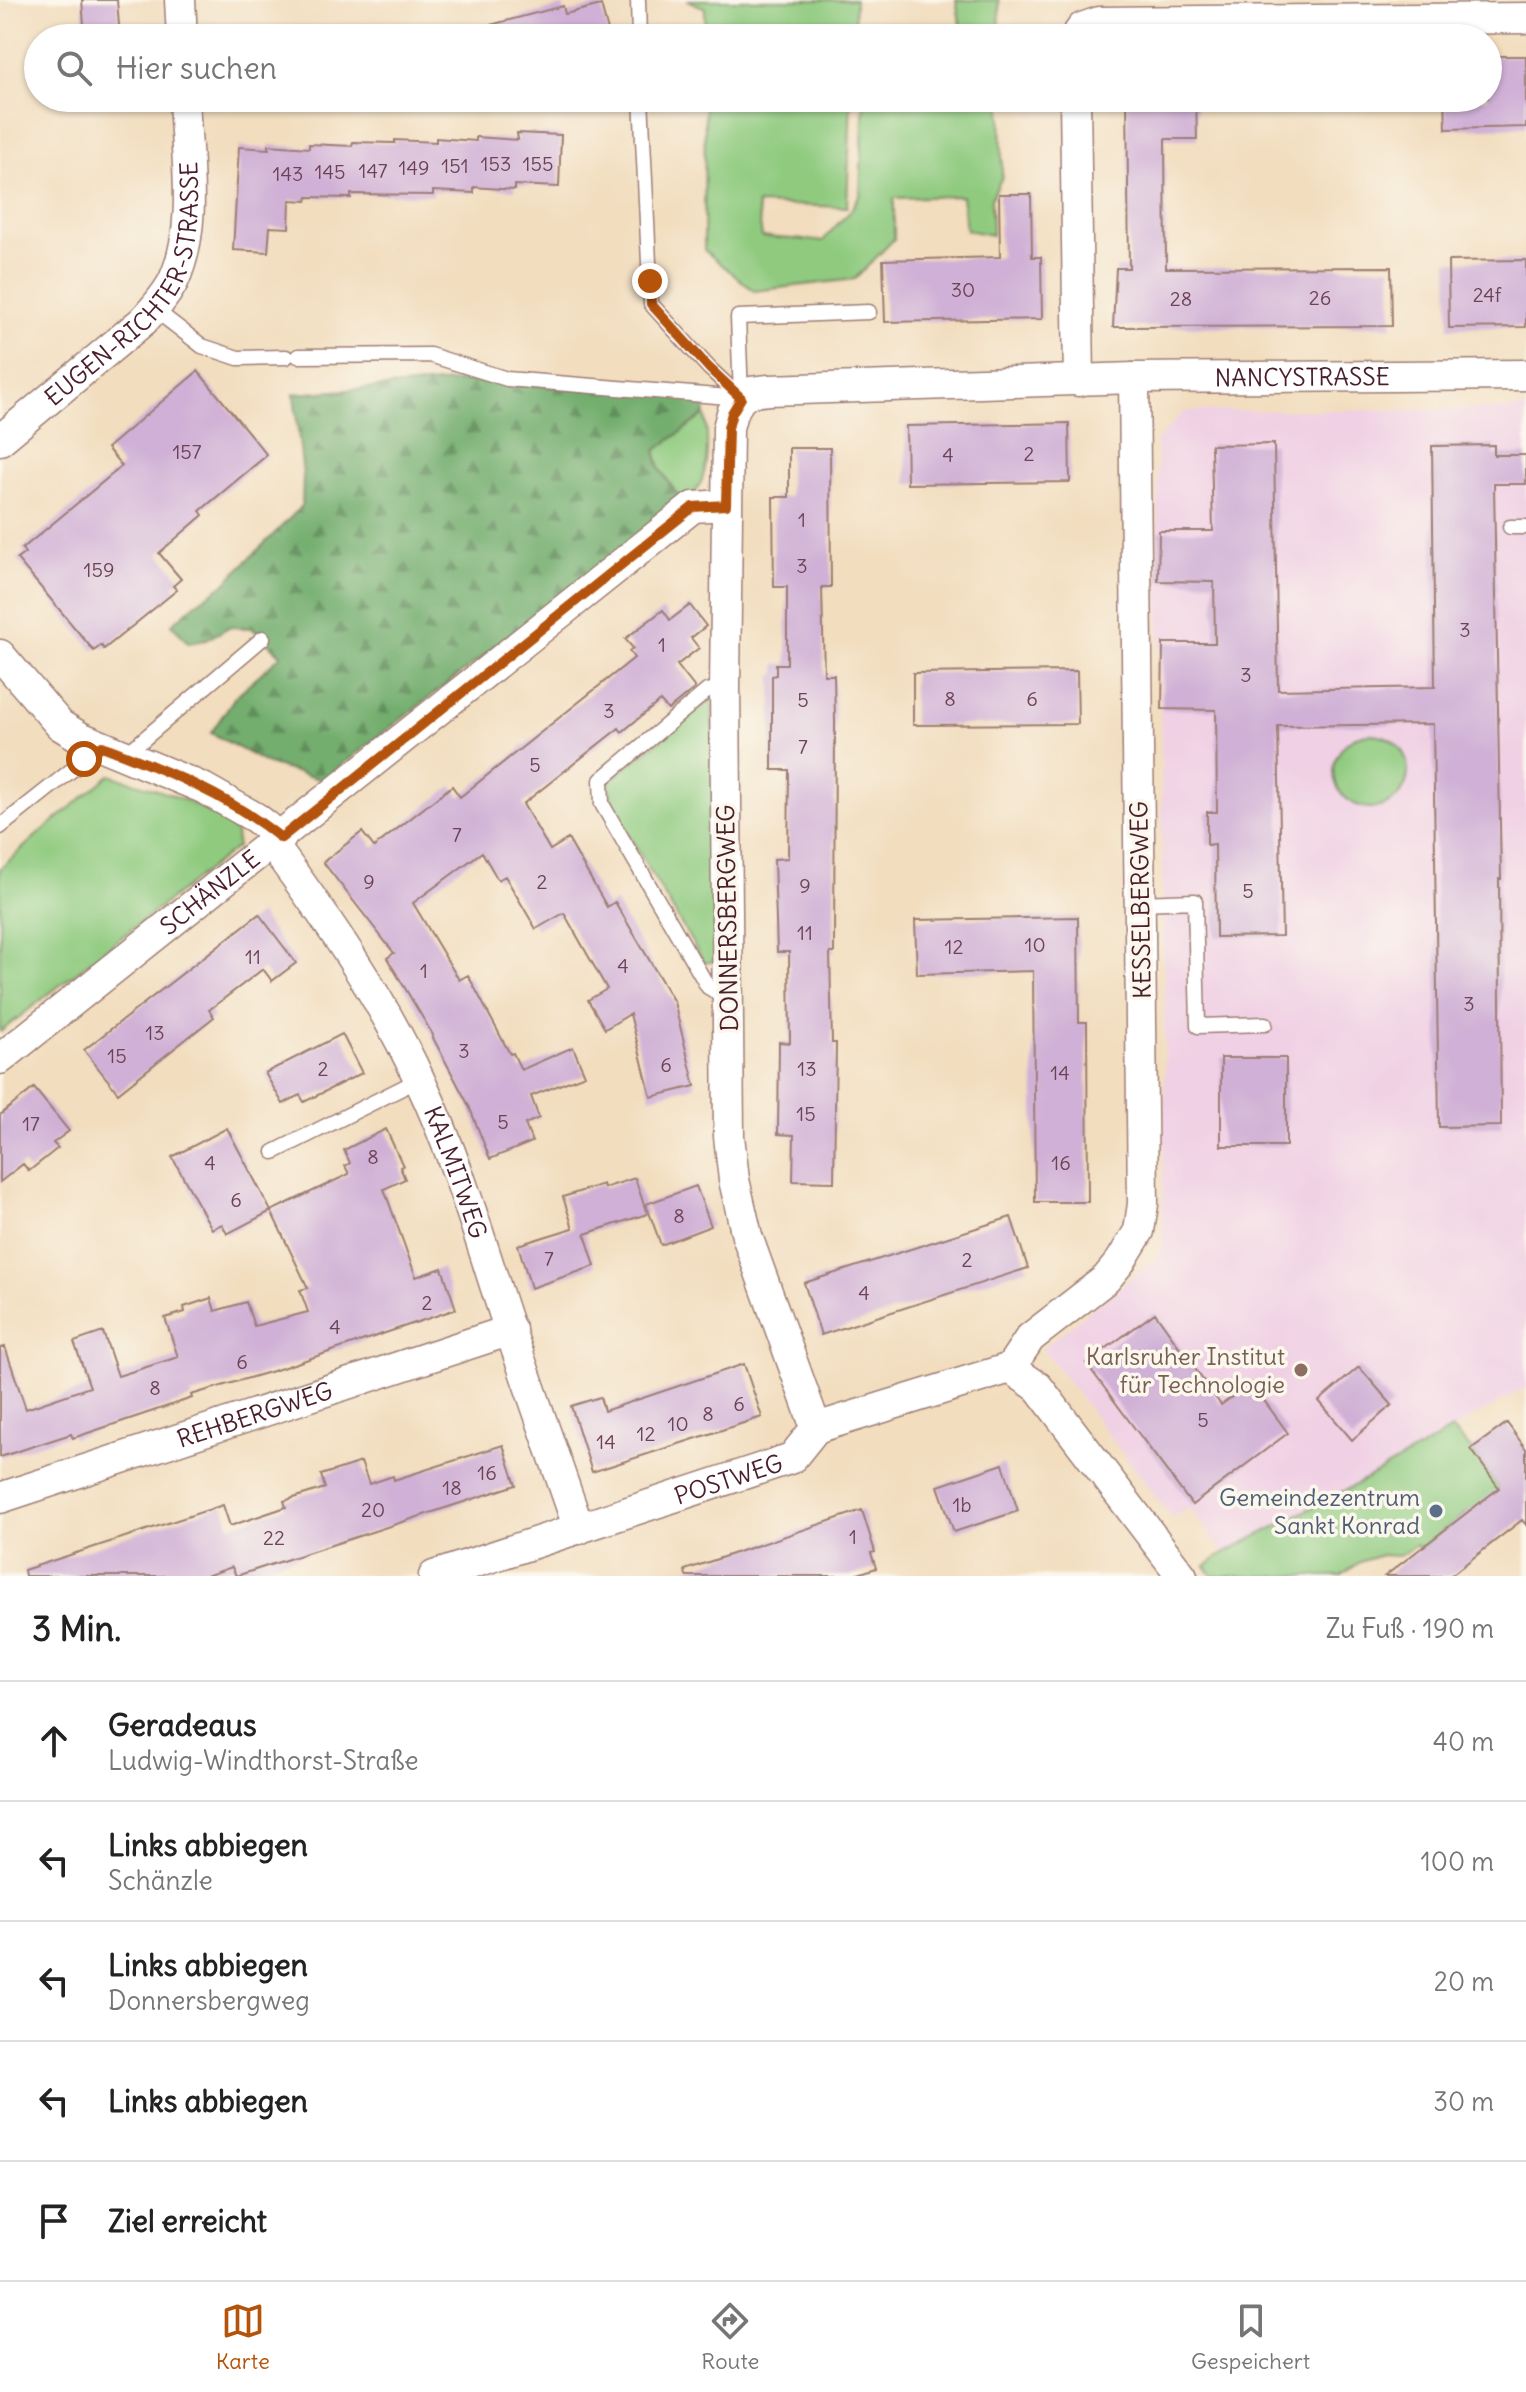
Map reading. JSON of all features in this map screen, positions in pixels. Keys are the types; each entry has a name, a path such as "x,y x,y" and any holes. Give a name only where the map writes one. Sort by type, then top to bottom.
{"street":[{"path":"180,0 181,24"},
{"path":"1093,24 1526,18"},
{"name":"EUGEN-RICHTER-STRASSE","path":"0,440 154,309 172,284 188,228 184,112"},
{"path":"1075,112 1079,381"},
{"name":"NANCYSTRASSE","path":"741,398 751,392 769,390 1134,378 1526,375"},
{"name":"KESSELBERGWEG","path":"1010,1368 1030,1338 1106,1279 1120,1262 1139,1231 1143,1204 1134,378"},
{"name":"DONNERSBERGWEG","path":"741,398 728,428 726,505 729,1136 734,1180 747,1236 816,1428"},
{"name":"SCHÄNZLE","path":"0,1059 693,507 726,505"},
{"name":"KALMITWEG","path":"0,655 47,713 72,733 203,788 256,818 276,841 347,948 420,1079 460,1176 579,1529"},
{"name":"REHBERGWEG","path":"0,1498 511,1330"},
{"path":"816,1428 1010,1368 1038,1387 1182,1576"},
{"name":"POSTWEG","path":"434,1576 792,1458 816,1428"}],"lane":[{"path":"638,0 639,24"},
{"path":"642,112 651,304 741,398"},
{"path":"154,309 202,346 238,358 430,355 507,379 741,398"},
{"path":"741,398 738,317 869,312"},
{"path":"1510,527 1526,527"},
{"path":"0,827 114,750 263,638"},
{"path":"725,688 707,691 601,780 602,804 708,987 728,999"},
{"path":"1140,903 1195,901 1198,1026 1265,1024"},
{"path":"274,1152 420,1079"}],"shaded area":[{"path":"1526,409 1526,1387 1365,1480 1224,1553 1189,1508 1173,1519 1042,1348 1156,1259 1162,1249 1165,1054 1157,440 1184,411"}],"green space":[{"path":"687,0 855,0 854,24 705,24 705,8"},
{"path":"956,0 999,0 1000,24 960,24"},
{"path":"705,112 850,112 847,207 757,204 762,237 823,241 850,212 860,196 863,112 1001,112 1002,177 991,199 992,235 966,230 962,196 894,198 894,239 855,279 754,291 704,250"},
{"path":"466,381 703,397 705,414 655,451 660,469 683,503 322,780 268,764 211,733 235,697 281,655 252,628 229,627 206,640 188,643 172,624 223,585 302,506 303,476 294,394"},
{"path":"705,414 707,443 704,472 697,490 683,503 660,469 655,451"},
{"path":"712,699 717,961 704,963 614,810 608,782"},
{"path":"1371,734 1392,740 1402,750 1408,771 1402,792 1392,802 1371,808 1350,802 1340,792 1334,771 1340,750 1350,740"},
{"path":"110,775 176,797 208,812 236,832 237,847 0,1032 0,869"},
{"path":"1452,1430 1471,1449 1506,1497 1466,1513 1420,1549 1416,1545 1399,1556 1381,1555 1360,1562 1341,1576 1213,1576 1205,1566 1224,1553 1365,1480"}],"building":[{"path":"82,0 117,0 119,24 84,24"},
{"path":"601,5 606,24 494,24 563,6 565,14"},
{"path":"1502,56 1526,56 1526,127 1446,129 1445,112 1502,112"},
{"path":"1127,112 1196,112 1197,139 1165,139 1166,268 1391,267 1392,326 1113,327 1116,268 1129,268"},
{"path":"517,133 561,135 559,187 515,185 515,190 474,187 474,193 351,194 351,198 308,197 307,201 290,200 289,228 270,227 268,252 233,250 239,147 269,149 269,145 309,148 309,144 352,146 353,142 395,143 395,140 436,142 436,138 518,140"},
{"path":"999,194 1031,194 1032,257 1041,257 1042,319 885,322 883,260 1000,257"},
{"path":"1526,260 1526,327 1449,328 1448,261"},
{"path":"198,371 267,455 200,511 203,515 159,553 181,579 173,586 177,590 104,649 101,645 94,651 17,559 25,553 22,549 122,466 107,448"},
{"path":"1069,423 1070,482 907,484 906,426"},
{"path":"1274,444 1278,690 1435,687 1432,446 1494,445 1494,455 1526,455 1526,484 1494,484 1501,879 1501,1126 1439,1127 1433,724 1278,726 1282,936 1216,937 1215,844 1207,845 1207,812 1217,812 1216,710 1162,709 1163,643 1215,643 1214,582 1158,581 1159,531 1213,531 1211,445"},
{"path":"789,448 830,448 831,587 822,587 824,675 834,675 835,721 834,953 830,953 832,1043 836,1043 834,1182 793,1181 794,1135 778,1134 779,1042 790,1043 789,952 777,952 774,859 788,858 789,770 772,770 772,676 776,675 776,664 787,664 787,587 774,587 773,497 789,497"},
{"path":"690,605 706,626 691,638 699,648 677,665 695,688 668,710 660,701 622,732 619,728 523,804 550,850 568,839 607,907 615,902 674,1002 695,1086 651,1097 630,1014 605,1029 588,1000 607,989 564,913 536,929 505,876 498,880 482,852 413,903 459,980 468,975 521,1070 573,1047 585,1075 531,1096 539,1118 525,1124 532,1142 490,1159 469,1106 433,1035 387,958 394,953 323,862 362,832 374,847 452,786 460,797 634,658 629,651 633,648 625,639 663,610 670,620"},
{"path":"1077,671 1078,724 913,725 913,673"},
{"path":"259,914 296,963 272,981 263,969 209,1010 214,1017 118,1093 84,1050"},
{"path":"1078,917 1079,1022 1087,1022 1088,1202 1035,1202 1033,971 917,974 915,920"},
{"path":"342,1034 362,1073 304,1102 300,1095 283,1104 265,1073"},
{"path":"1221,1058 1286,1058 1286,1146 1221,1146"},
{"path":"34,1088 69,1131 53,1143 58,1148 29,1171 23,1164 0,1182 0,1115"},
{"path":"227,1128 271,1211 227,1234 222,1224 212,1229 172,1157"},
{"path":"386,1129 403,1166 400,1167 405,1179 384,1189 416,1277 442,1268 456,1309 276,1370 191,1395 192,1398 73,1438 71,1434 0,1457 0,1348 5,1347 26,1409 90,1387 74,1342 103,1332 118,1376 178,1357 165,1318 185,1312 184,1307 211,1298 215,1311 246,1302 254,1326 308,1312 300,1290 308,1288 271,1211 349,1174 345,1166 350,1163 344,1150"},
{"path":"635,1178 647,1214 585,1234 595,1266 531,1288 518,1245 573,1228 563,1197"},
{"path":"696,1186 711,1226 661,1245 646,1204"},
{"path":"1011,1217 1028,1268 821,1335 804,1283"},
{"path":"1155,1313 1221,1405 1251,1383 1288,1433 1192,1505 1086,1363"},
{"path":"744,1364 762,1417 592,1472 571,1406 600,1397 604,1411"},
{"path":"1359,1367 1392,1405 1352,1440 1319,1401"},
{"path":"1507,1423 1526,1449 1526,1525 1522,1520 1450,1576 1385,1576 1499,1488 1471,1449"},
{"path":"503,1445 516,1485 236,1576 232,1567 206,1576 25,1576 24,1570 223,1505 230,1526 286,1507 284,1501 325,1488 321,1475 361,1462 369,1484 393,1476 394,1480"},
{"path":"1003,1464 1018,1511 954,1532 938,1486"},
{"path":"862,1510 875,1552 871,1553 876,1568 852,1576 686,1576 685,1570"}],"place":[{"name":"Karlsruher Institut für Technologie","path":"1301,1370"},
{"name":"Gemeindezentrum Sankt Konrad","path":"1436,1511"}],"route":[{"path":"84,759 102,746 125,755 203,788 256,818 281,838 693,507 726,505 728,428 741,398 651,304 650,281"}]}
